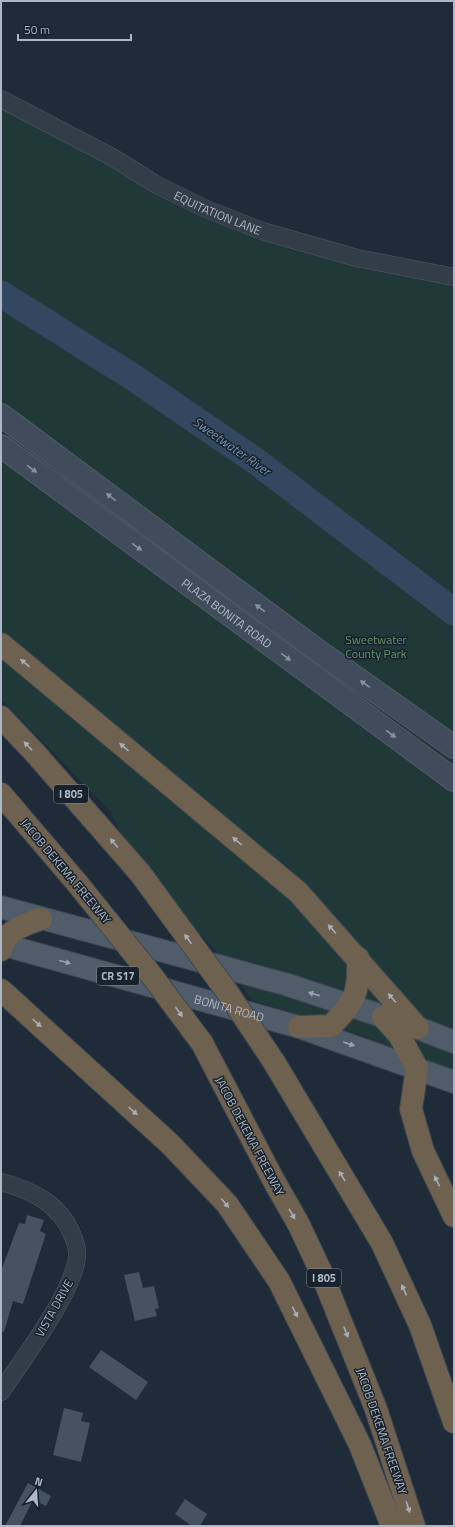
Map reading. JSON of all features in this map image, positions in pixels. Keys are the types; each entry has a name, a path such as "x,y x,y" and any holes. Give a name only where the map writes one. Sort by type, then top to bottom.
{"highway":[{"path":"1,644 298,892 358,958 418,1028"},
{"name":"I 805","path":"1,717 35,753 140,873 228,993 274,1062 382,1243 420,1325 454,1422"},
{"name":"JACOB DEKEMA FREEWAY","path":"1,794 77,883 152,976 202,1043 274,1181 299,1224 321,1272 376,1409 414,1526"},
{"path":"1,946 7,936 18,927 41,919"},
{"path":"299,1026 331,1026 351,1006 359,983 358,958"},
{"path":"3,988 170,1144 227,1204 279,1281 360,1445 392,1526"},
{"path":"383,1017 399,1035 417,1068 411,1109 423,1151 454,1216"},
{"path":"420,1325 446,1365 454,1386"}],"main road":[{"name":"PLAZA BONITA ROAD","path":"1,415 310,645 454,747"},
{"name":"PLAZA BONITA ROAD","path":"1,446 454,780"},
{"path":"1,908 285,984 418,1028 454,1042"},
{"name":"BONITA ROAD","path":"1,946 299,1026 454,1082"}],"street":[{"name":"EQUITATION LANE","path":"1,99 112,157 157,185 204,208 262,231 357,258 454,277"},
{"name":"VISTA DRIVE","path":"1,1182 22,1188 50,1204 61,1215 69,1227 76,1243 77,1256 76,1266 66,1291 49,1320 1,1392"}],"green space":[{"name":"Sweetwater County Park","path":"1,100 198,206 454,281 454,1070 346,1030 252,1000 214,949 140,873 110,811 1,699"}],"building":[{"path":"27,1215 44,1220 40,1231 46,1234 23,1304 13,1301 4,1332 1,1331 1,1271 19,1223 25,1224"},
{"path":"139,1272 143,1288 154,1286 159,1308 155,1309 157,1316 135,1321 124,1275"},
{"path":"101,1350 148,1382 136,1400 89,1367"},
{"path":"64,1408 83,1413 81,1421 90,1423 81,1462 53,1455"},
{"path":"28,1483 51,1496 46,1506 33,1500 20,1526 5,1526"},
{"path":"185,1499 207,1514 200,1526 192,1526 175,1514"}],"waterway":[{"name":"Sweetwater River","path":"1,294 131,376 253,459 454,612"}]}
